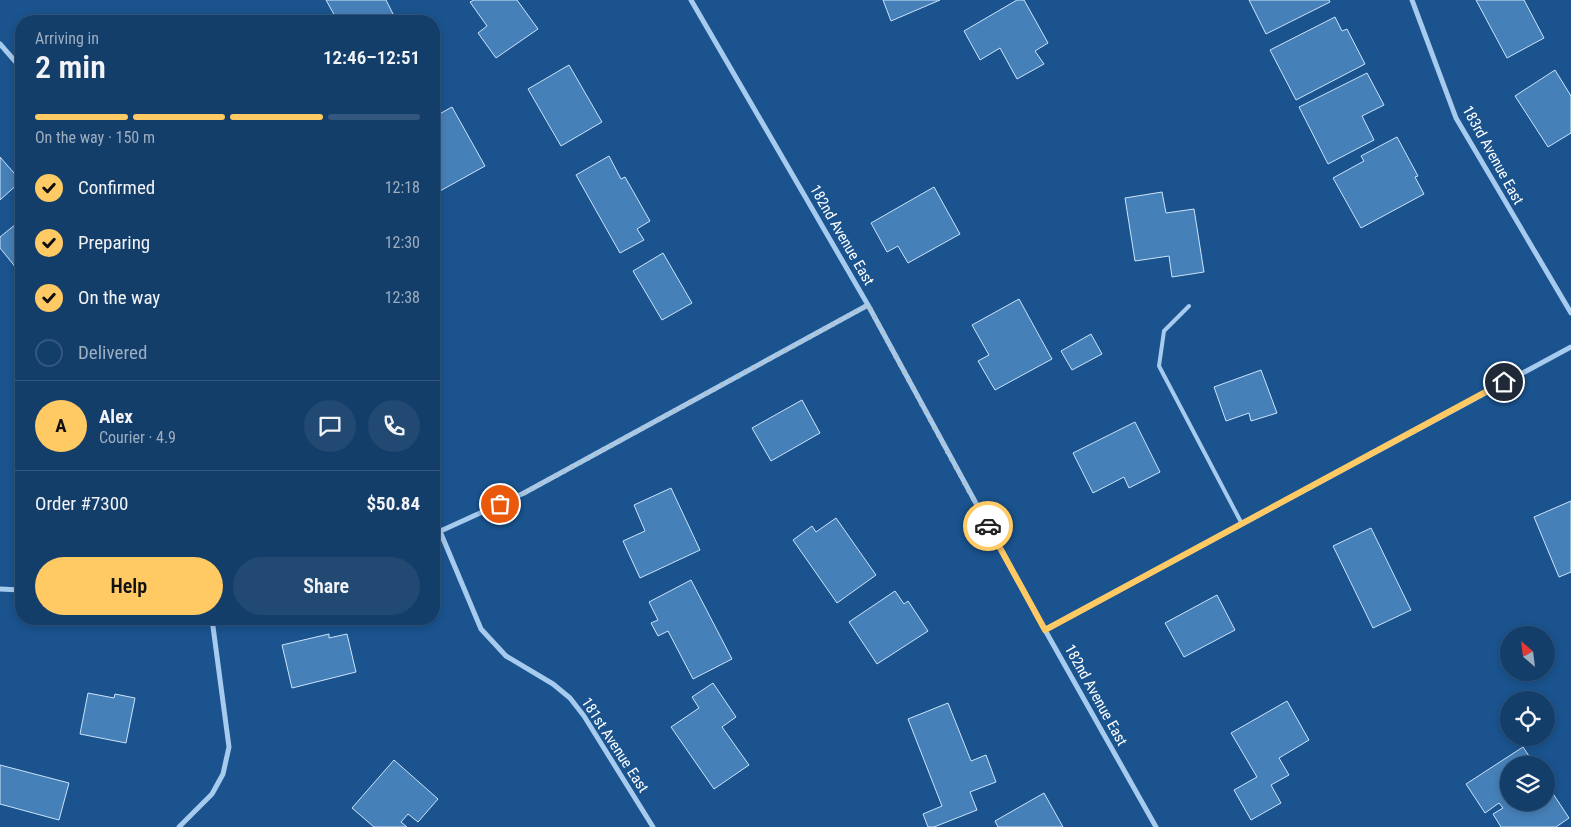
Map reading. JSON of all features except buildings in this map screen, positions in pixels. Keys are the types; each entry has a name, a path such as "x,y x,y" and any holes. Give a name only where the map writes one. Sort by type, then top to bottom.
{"street":[{"name":"182nd Avenue East","path":"691,0 868,305 1045,630 1156,827"},
{"name":"183rd Avenue East","path":"1412,0 1456,118 1571,313"},
{"path":"0,44 15,61"},
{"path":"440,531 524,493 868,305"},
{"path":"1045,630 1571,346"},
{"name":"181st Avenue East","path":"440,542 481,629 506,656 553,684 570,698 584,716 652,827"},
{"path":"0,589 15,590"},
{"path":"179,827 212,794 224,774 229,747 213,625"}],"lane":[{"path":"1189,306 1164,331 1159,366 1242,524"}],"way so far":[{"path":"500,504 524,493 804,342 868,305 988,526"}],"route":[{"path":"988,526 1045,630 1504,382"}]}
